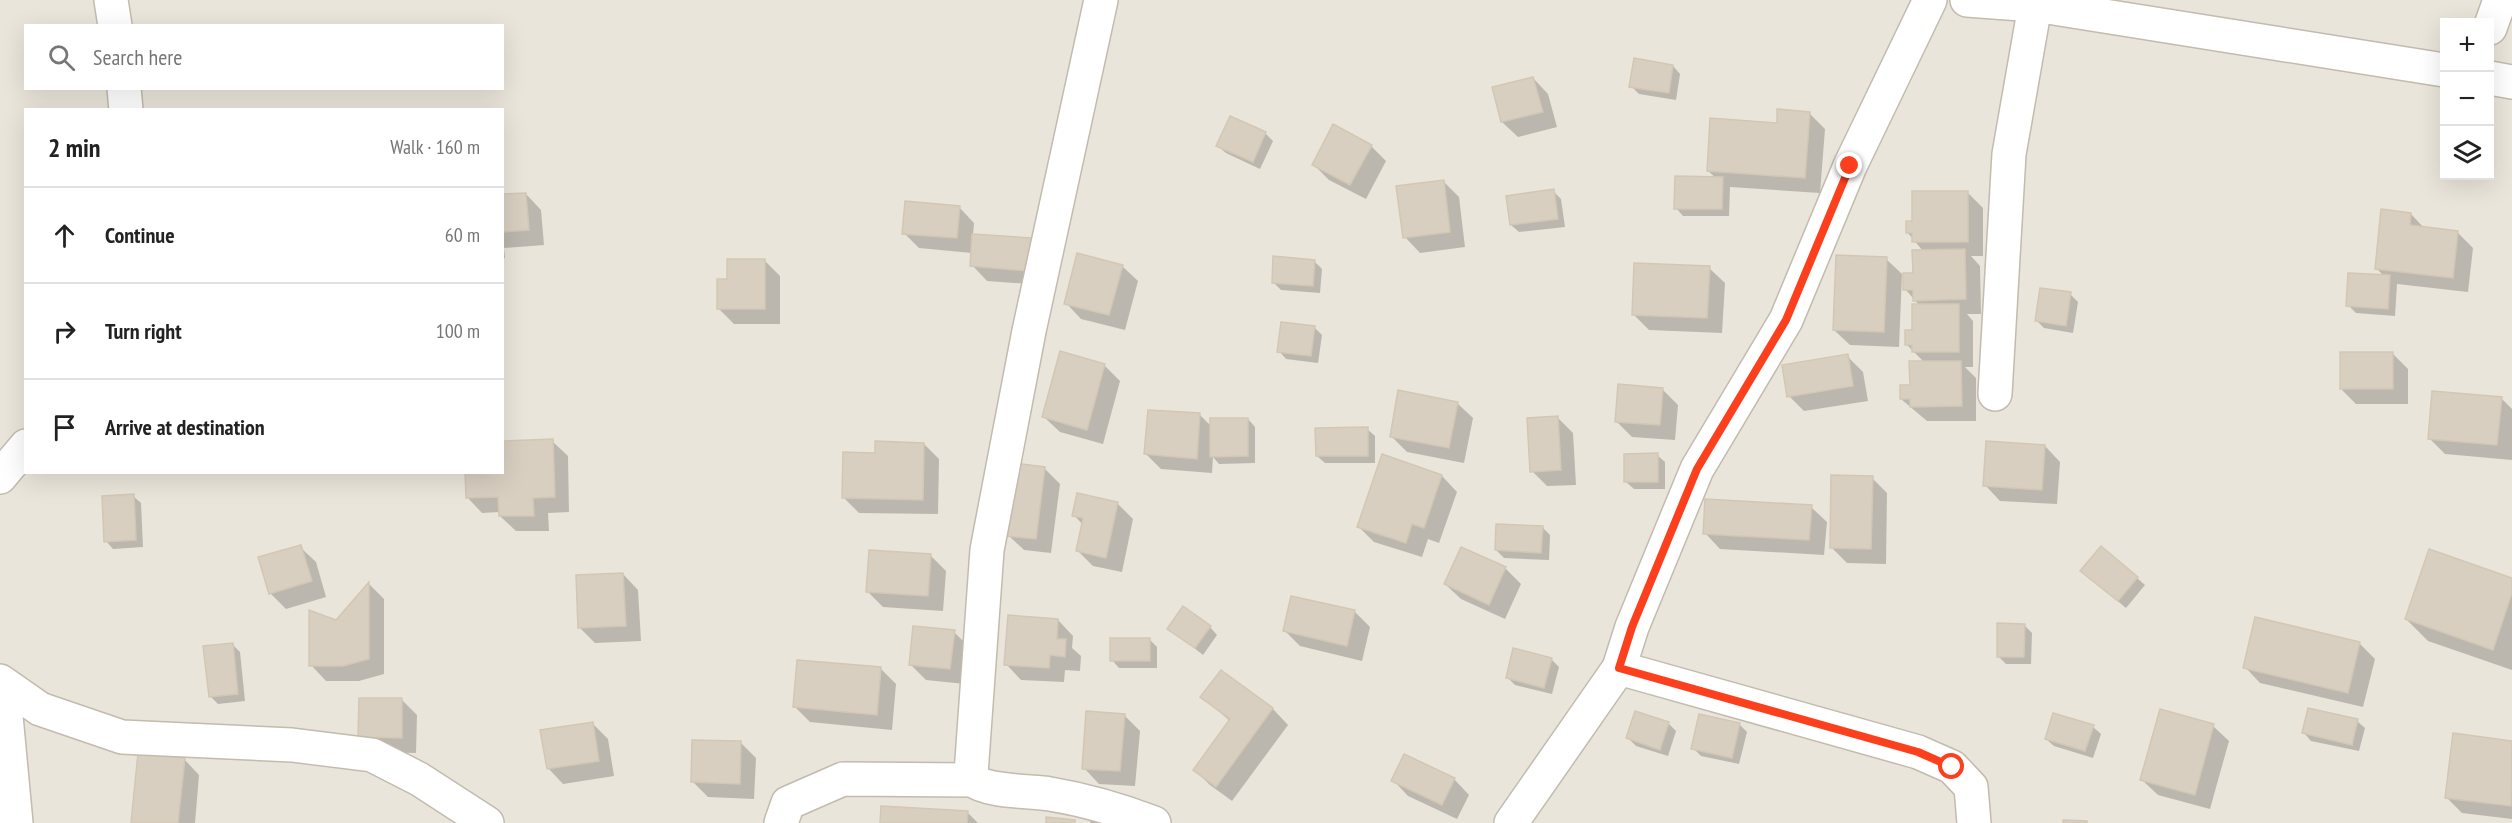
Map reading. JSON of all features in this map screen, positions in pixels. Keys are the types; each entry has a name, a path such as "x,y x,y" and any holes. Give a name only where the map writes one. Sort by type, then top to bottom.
{"street":[{"path":"111,0 115,24"},
{"path":"973,780 971,774 987,550 1029,331 1101,0"},
{"path":"1511,823 1619,668 1632,627 1697,469 1786,320 1850,166 1930,0"},
{"path":"1967,0 2036,3 2440,69"},
{"path":"2494,18 2500,0"},
{"path":"1995,394 2009,154 2036,3"},
{"path":"2494,79 2512,82"},
{"path":"124,90 126,108"},
{"path":"0,477 24,448"},
{"path":"1619,668 1918,752 1935,759 1952,767 1971,788 1974,823"},
{"path":"1,682 16,823"},
{"path":"1,682 40,709 122,736 292,745 372,755 419,779 487,823"},
{"path":"781,823 788,803 843,779 973,780 986,786 1051,794 1118,808 1154,823"}],"shaded area":[{"path":"0,0 2512,0 2512,823 0,823"}],"building":[{"path":"1634,58 1673,65 1669,93 1629,87"},
{"path":"1533,77 1543,112 1501,122 1492,87"},
{"path":"1777,109 1810,112 1805,178 1707,171 1710,118 1777,123"},
{"path":"1230,116 1266,132 1253,162 1216,146"},
{"path":"1333,124 1372,145 1350,185 1312,165"},
{"path":"1675,176 1723,177 1722,209 1674,209"},
{"path":"1444,180 1450,232 1403,238 1396,186"},
{"path":"1554,189 1558,219 1510,225 1506,196"},
{"path":"1912,191 1968,191 1968,242 1912,242 1912,233 1906,233 1906,221 1912,221"},
{"path":"526,193 529,230 504,232 504,194"},
{"path":"905,201 960,206 957,238 902,234"},
{"path":"2381,209 2411,213 2410,225 2458,231 2453,278 2375,269"},
{"path":"972,234 1031,238 1028,271 970,266"},
{"path":"1965,249 1966,299 1913,301 1913,290 1903,290 1903,273 1913,273 1912,250"},
{"path":"1077,253 1123,265 1109,315 1064,304"},
{"path":"1836,255 1887,257 1884,332 1833,330"},
{"path":"1273,256 1315,260 1313,286 1272,283"},
{"path":"727,259 765,259 765,309 717,309 717,279 727,279"},
{"path":"1634,263 1710,266 1707,318 1632,315"},
{"path":"2348,273 2390,275 2388,309 2346,306"},
{"path":"2040,288 2071,292 2066,326 2035,321"},
{"path":"1912,304 1959,304 1959,352 1912,352 1912,345 1905,345 1905,330 1912,330"},
{"path":"1281,322 1315,326 1311,356 1277,352"},
{"path":"1060,351 1105,364 1087,430 1042,417"},
{"path":"2340,352 2393,352 2393,389 2340,389"},
{"path":"1848,354 1853,386 1787,397 1782,365"},
{"path":"1909,361 1961,361 1962,406 1910,407 1910,399 1900,399 1900,385 1910,385"},
{"path":"1618,384 1663,388 1660,425 1615,422"},
{"path":"1398,390 1458,402 1449,448 1390,437"},
{"path":"2432,391 2502,397 2497,445 2428,439"},
{"path":"1148,410 1200,413 1197,459 1144,454"},
{"path":"1558,416 1561,470 1530,472 1527,418"},
{"path":"1210,418 1248,418 1248,456 1210,457"},
{"path":"1368,427 1368,456 1316,456 1315,428"},
{"path":"553,439 555,497 533,498 534,516 499,516 498,497 466,498 465,474 504,474 504,441"},
{"path":"875,441 924,443 923,500 842,498 843,452 875,453"},
{"path":"1986,441 2045,445 2042,490 1983,486"},
{"path":"1658,453 1658,482 1624,482 1624,454"},
{"path":"1382,454 1442,475 1424,528 1412,524 1406,543 1357,527"},
{"path":"1015,463 1045,467 1036,539 1007,536"},
{"path":"1831,475 1873,476 1871,549 1830,548"},
{"path":"1077,493 1118,502 1106,558 1076,551 1083,518 1072,516"},
{"path":"134,494 136,540 104,542 102,496"},
{"path":"1705,499 1812,505 1809,540 1703,534"},
{"path":"1496,524 1543,526 1541,553 1495,550"},
{"path":"301,545 312,581 269,594 258,557"},
{"path":"2101,546 2138,577 2118,601 2080,571"},
{"path":"1461,547 1506,567 1489,605 1444,584"},
{"path":"2429,549 2512,578 2512,593 2493,650 2405,619"},
{"path":"869,550 931,554 928,596 866,592"},
{"path":"623,573 626,626 578,628 576,575"},
{"path":"369,582 369,659 343,666 309,666 309,610 336,620"},
{"path":"1291,596 1355,610 1347,646 1283,631"},
{"path":"1183,606 1211,626 1195,648 1167,629"},
{"path":"1008,615 1058,619 1057,639 1066,639 1065,657 1050,655 1049,668 1004,665"},
{"path":"2255,617 2360,642 2348,693 2243,668"},
{"path":"1997,623 2025,624 2024,657 1997,657"},
{"path":"913,626 955,630 950,669 909,665"},
{"path":"1110,638 1150,638 1150,661 1110,661"},
{"path":"233,643 238,694 209,697 203,646"},
{"path":"1513,648 1552,658 1544,688 1506,678"},
{"path":"797,660 881,667 877,715 793,707"},
{"path":"1221,670 1273,708 1216,787 1193,770 1230,719 1200,697"},
{"path":"359,698 402,698 402,738 358,737"},
{"path":"2308,708 2358,719 2352,745 2302,733"},
{"path":"2160,709 2214,724 2195,795 2140,780"},
{"path":"1086,711 1125,714 1120,771 1082,769"},
{"path":"1635,711 1669,722 1660,750 1626,738"},
{"path":"2053,713 2094,725 2085,751 2045,739"},
{"path":"1699,714 1740,723 1732,758 1691,749"},
{"path":"593,722 599,761 547,769 540,730"},
{"path":"2453,733 2512,741 2511,806 2445,798"},
{"path":"692,740 741,741 740,784 691,782"},
{"path":"138,753 185,758 178,823 131,823"},
{"path":"1404,754 1455,778 1442,805 1391,781"},
{"path":"881,806 968,811 967,823 880,823"},
{"path":"1046,817 1075,820 1075,823 1046,823"},
{"path":"2063,820 2087,821 2087,823 2063,823"}],"route":[{"path":"1850,166 1786,320 1697,469 1632,627 1619,668 1918,752 1952,767"}]}
